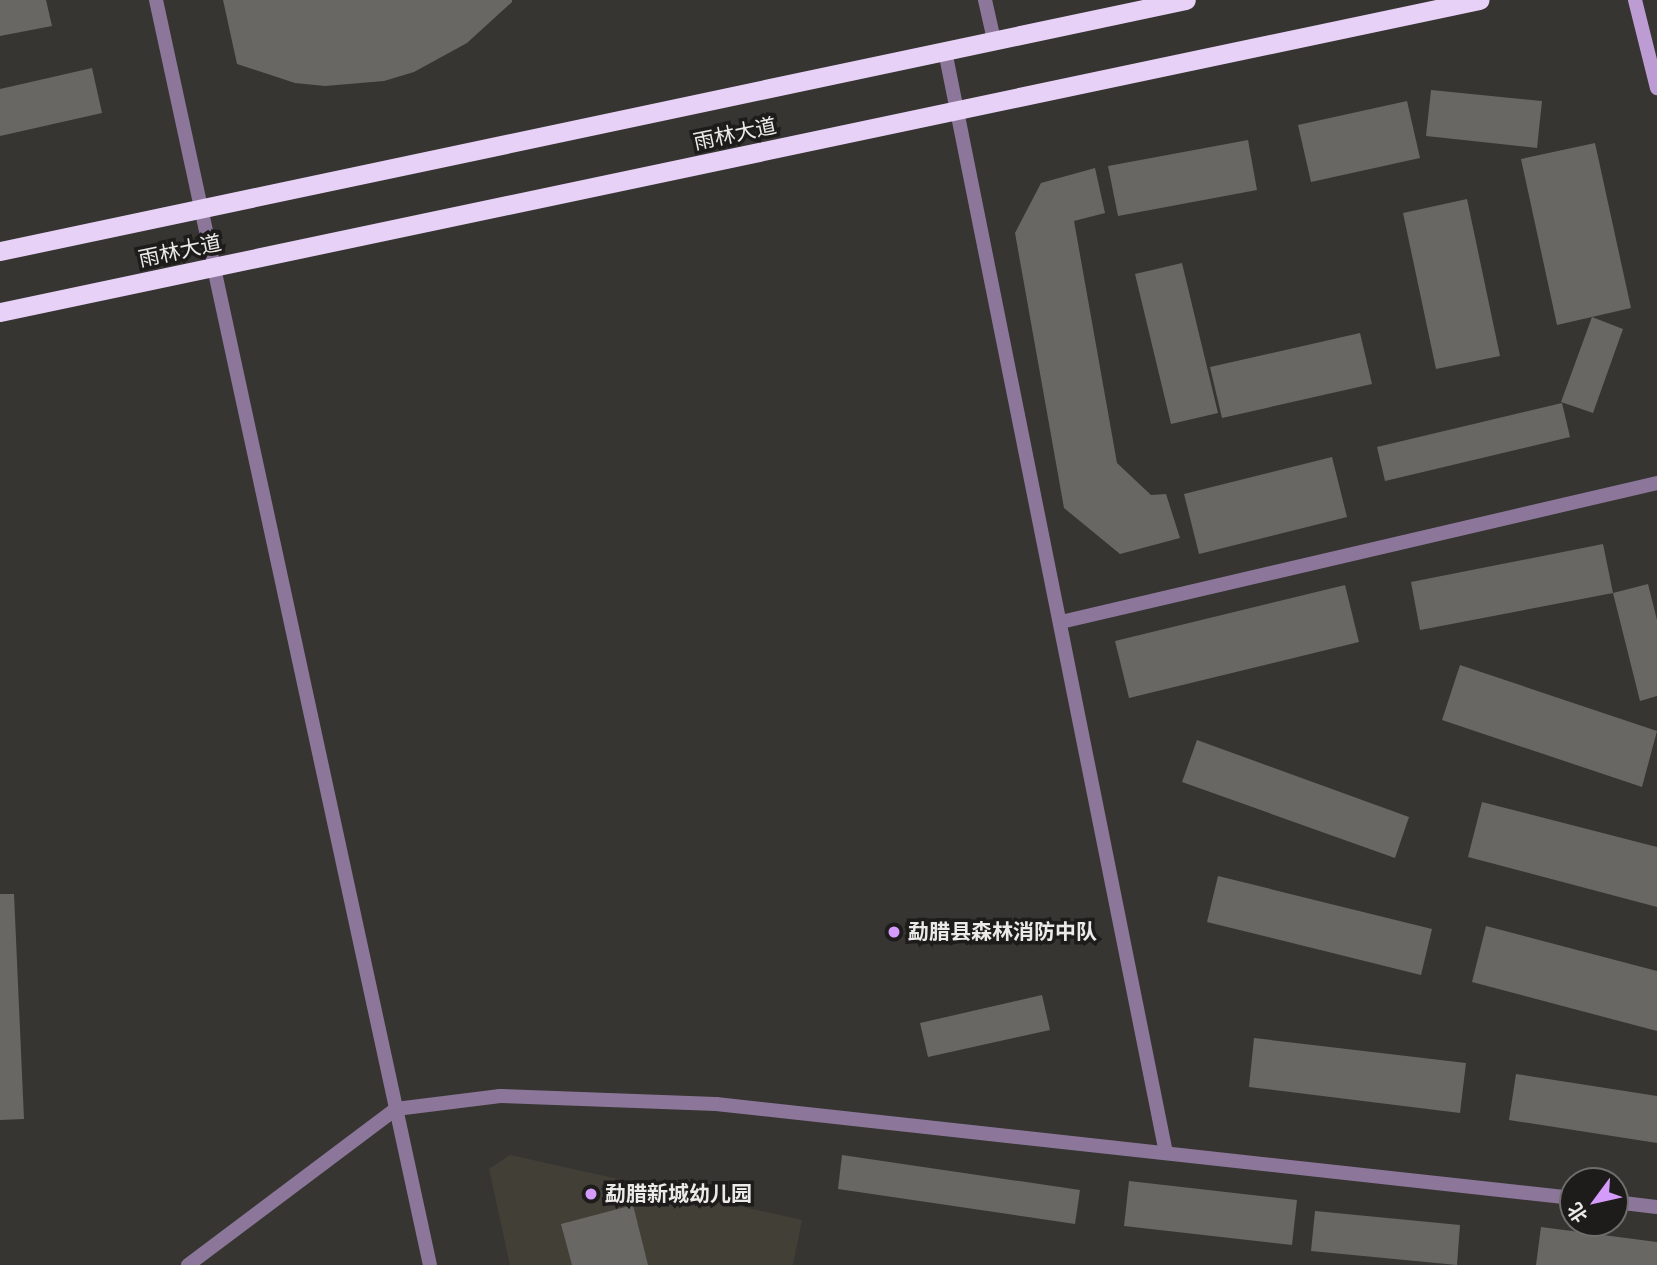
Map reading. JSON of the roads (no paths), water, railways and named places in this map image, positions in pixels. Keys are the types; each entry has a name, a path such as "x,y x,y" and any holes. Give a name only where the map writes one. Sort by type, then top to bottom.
{"highway":[{"name":"雨林大道","path":"0,251 1186,0"},
{"name":"雨林大道","path":"0,312 1479,0"}],"main road":[{"path":"1635,0 1657,88"}],"street":[{"path":"156,0 430,1265"},
{"path":"985,0 994,40"},
{"path":"945,51 959,110 1166,1153"},
{"path":"1061,622 1657,483"},
{"path":"188,1265 396,1108 500,1096 716,1104 1559,1196"},
{"path":"1629,1204 1657,1207"}],"place":[{"name":"勐腊县森林消防中队","path":"894,932"},
{"name":"勐腊新城幼儿园","path":"591,1194"}]}
